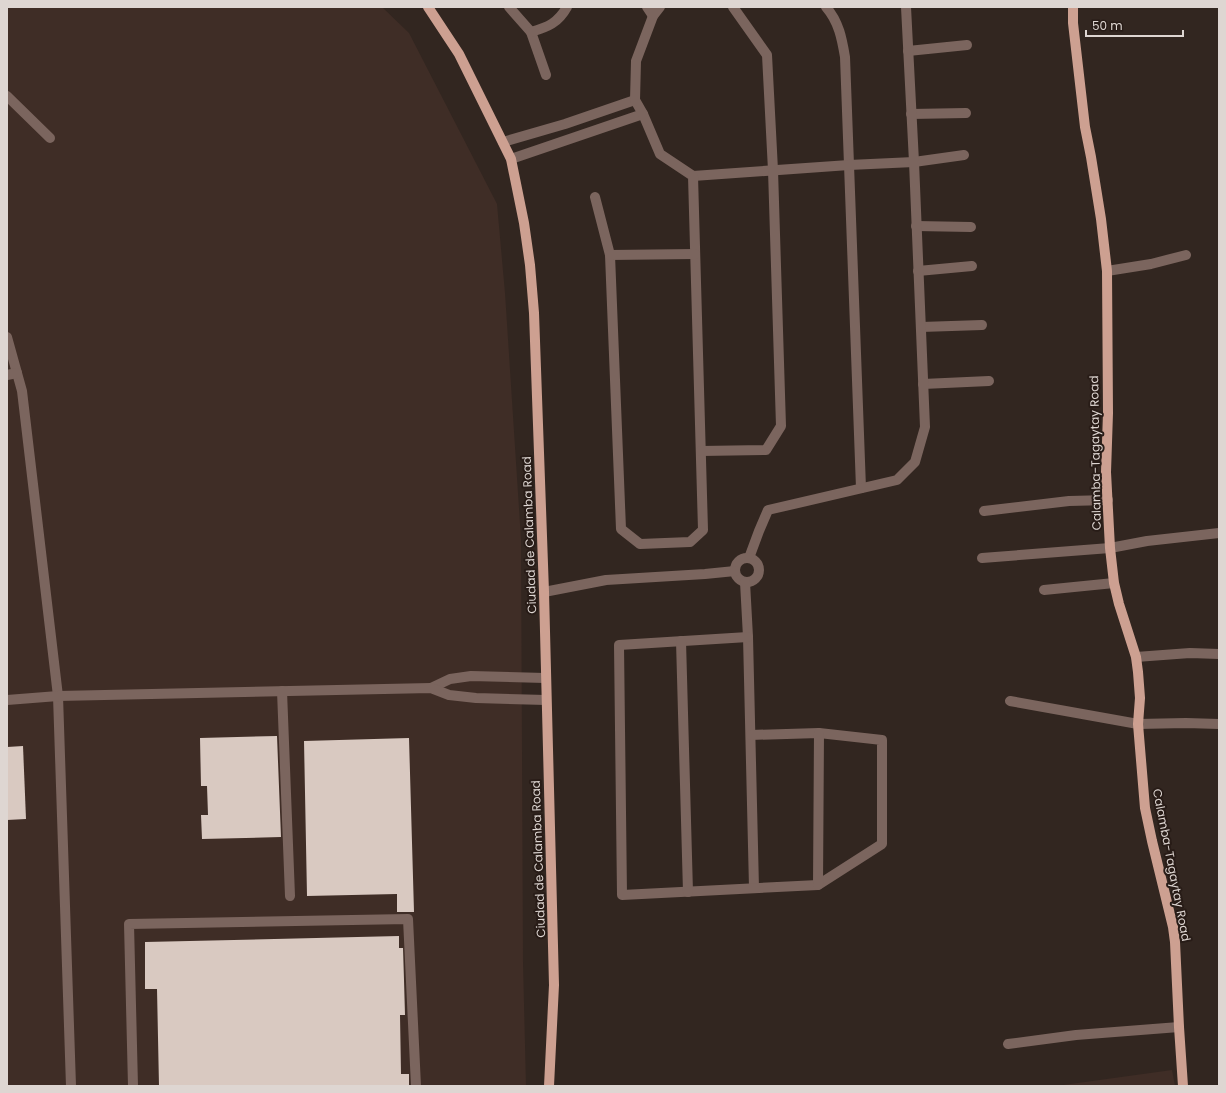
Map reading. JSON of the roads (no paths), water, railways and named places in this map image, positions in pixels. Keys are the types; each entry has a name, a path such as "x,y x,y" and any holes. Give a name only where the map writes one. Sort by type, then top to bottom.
{"main road":[{"name":"Ciudad de Calamba Road","path":"428,7 459,54 511,159 530,265 534,313 544,592 554,985 549,1086"},
{"name":"Calamba-Tagaytay Road","path":"1073,7 1074,30 1085,127 1095,180 1107,271 1108,413 1106,472 1110,548 1114,583 1119,604 1136,657 1140,698 1138,724 1145,808 1173,927 1183,1086"}],"street":[{"path":"509,7 531,32 546,75"},
{"path":"531,32 548,27 562,15 567,7"},
{"path":"647,7 653,16"},
{"path":"660,7 653,16 636,61 635,100 643,114 660,154 693,176 914,162 964,155"},
{"path":"701,451 766,450 781,426 773,170 767,55 733,7"},
{"path":"826,7 831,13 841,33 845,57 861,488"},
{"path":"749,558 768,510 897,480 915,462 925,427 906,7"},
{"path":"908,50 967,44"},
{"path":"7,96 50,138"},
{"path":"503,142 565,124 635,100"},
{"path":"911,114 966,113"},
{"path":"511,159 643,114"},
{"path":"595,197 610,255 620,529 640,544 690,542 703,530 693,176"},
{"path":"916,226 971,227"},
{"path":"610,255 695,254"},
{"path":"1107,271 1151,264 1186,255"},
{"path":"918,271 972,266"},
{"path":"921,327 982,325"},
{"path":"7,337 12,374 22,391 58,696 71,1086"},
{"path":"923,384 990,381"},
{"path":"984,511 1054,503 1108,500"},
{"path":"982,558 1110,548 1147,541 1219,533"},
{"path":"749,558 758,564 758,575 751,582 745,582 737,576 736,566 739,562 749,558"},
{"path":"544,592 606,580 736,571"},
{"path":"745,582 751,735 754,888"},
{"path":"1044,590 1114,583"},
{"path":"748,637 619,645 622,895 818,885 882,844 882,740 819,733 751,735"},
{"path":"681,641 688,892"},
{"path":"1136,657 1190,653 1219,654"},
{"path":"431,688 450,679 471,676 545,678"},
{"path":"7,700 58,696 431,688 449,695 476,698 546,700"},
{"path":"282,691 290,896"},
{"path":"1010,701 1138,724 1219,724"},
{"path":"818,885 819,733"},
{"path":"133,1086 129,924 408,919 416,1086"},
{"path":"1008,1044 1076,1035 1179,1027"}]}
